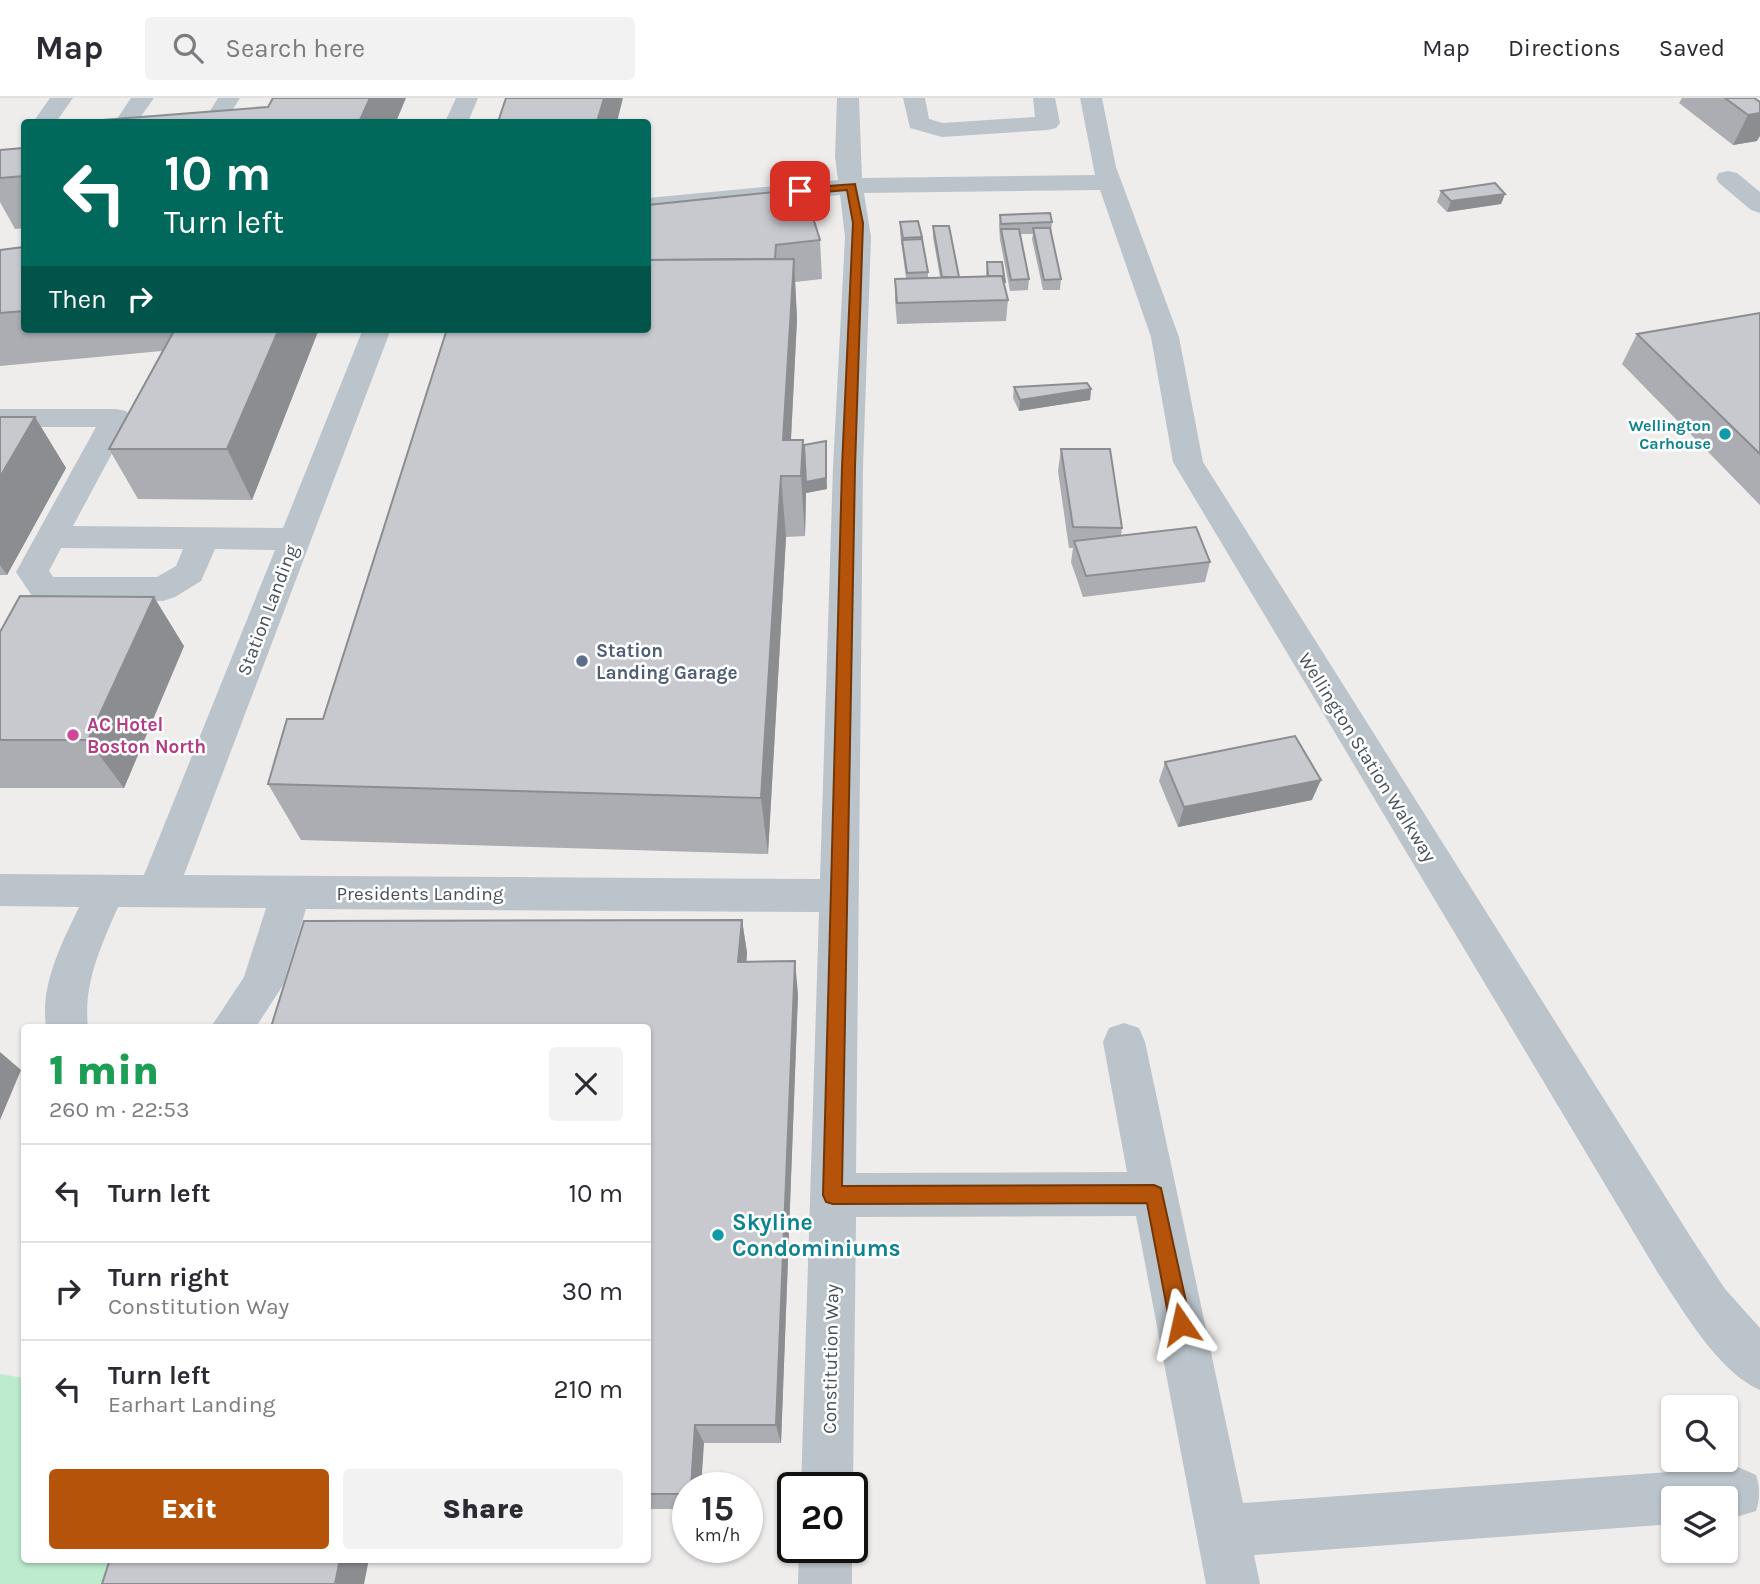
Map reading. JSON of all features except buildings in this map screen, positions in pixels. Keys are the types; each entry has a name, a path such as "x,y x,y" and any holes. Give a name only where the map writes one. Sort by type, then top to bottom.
{"street":[{"path":"46,119 62,98"},
{"path":"128,119 143,98"},
{"path":"216,119 229,98"},
{"path":"458,119 467,98"},
{"name":"Constitution Way","path":"827,1472 848,467 858,237 847,157 848,98"},
{"path":"914,98 918,122 933,130 1048,123 1044,98"},
{"name":"Wellington Station Walkway","path":"1091,98 1108,182 1160,318 1183,445 1197,479 1675,1256 1708,1306 1760,1365"},
{"path":"1728,178 1760,205"},
{"path":"651,205 852,187 1108,182"},
{"name":"Station Landing","path":"158,890 375,333"},
{"path":"0,418 116,418 32,572 44,588 163,589 189,573 204,538"},
{"path":"51,537 295,539"},
{"name":"Presidents Landing","path":"0,890 839,896"},
{"path":"66,1024 64,1018 67,991 106,890"},
{"path":"234,1024 262,985 291,892"},
{"path":"1124,1042 1233,1584"},
{"path":"833,1195 1154,1194"},
{"path":"1222,1531 1661,1499"},
{"path":"825,1584 826,1563"}],"green space":[{"path":"0,1374 21,1378 21,1563 147,1563 140,1584 0,1584"}],"place":[{"name":"Wellington Carhouse","path":"1725,434"},
{"name":"Station Landing Garage","path":"582,661"},
{"name":"AC Hotel Boston North","path":"73,735"},
{"name":"Skyline Condominiums","path":"718,1235"}],"route":[{"path":"800,191 852,187 858,223 848,467 833,1195 1154,1194 1181,1324"}]}
